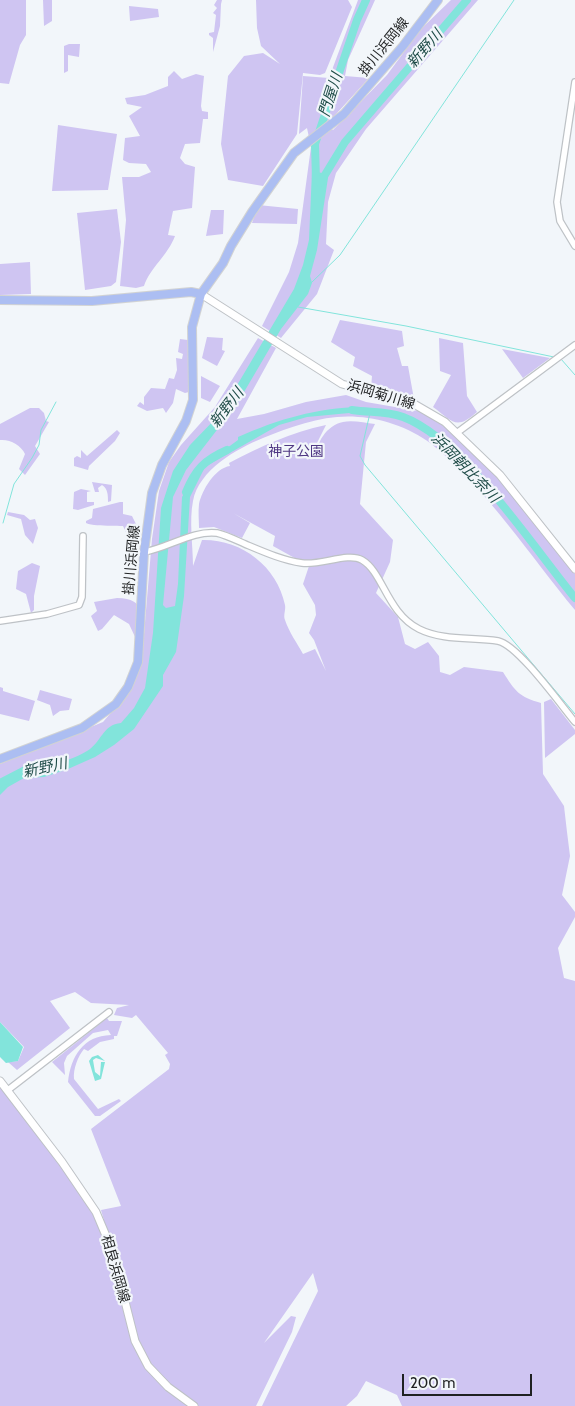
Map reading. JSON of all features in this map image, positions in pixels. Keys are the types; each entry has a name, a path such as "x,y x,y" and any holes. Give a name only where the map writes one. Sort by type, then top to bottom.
{"main road":[{"name":"掛川浜岡線","path":"0,759 82,728 116,704 130,682 138,662 152,493 162,465 186,421 193,400 192,327 201,294 282,168 294,153 344,114 376,78 438,0"},
{"path":"0,300 92,301 191,292 201,294"},
{"name":"浜岡菊川線","path":"201,294 342,384 419,406 433,413 458,432 500,475 575,569"},
{"name":"相良浜岡線","path":"0,1081 72,1175 96,1212 112,1250 135,1341 148,1366 168,1387 194,1406"}],"street":[{"path":"575,82 557,202 560,221 575,246"},
{"path":"458,432 575,345"},
{"path":"147,552 194,536 218,533 273,556 303,563 314,564 353,558 362,560 374,574 390,602 407,620 421,630 435,635 506,644 519,654 575,722"},
{"path":"0,621 47,614 79,605 82,596 83,536"},
{"path":"8,1090 109,1012"}],"green space":[{"path":"0,0 26,0 26,35 20,45 9,84 0,83"},
{"path":"43,0 52,0 52,21 44,26"},
{"path":"217,0 222,0 220,26 213,52 213,38 209,33 214,32 216,15 213,13 217,8 214,5"},
{"path":"256,0 348,0 352,7 325,73 320,75 303,73 297,134 263,186 228,180 221,144 228,76 244,56 263,53 280,64 261,46 257,28"},
{"path":"358,0 375,0 348,60 345,76 369,78 327,124 333,130 387,75 421,29 451,0 478,0 366,129 336,173 328,202 326,244 334,250 317,294 281,338 262,326 289,272 298,243 311,147 307,128 299,134 303,76 329,78"},
{"path":"129,6 158,9 159,17 130,21"},
{"path":"80,44 79,57 68,55 68,71 64,73 64,46"},
{"path":"174,71 182,79 196,74 204,76 201,106 202,111 208,112 208,119 203,119 200,143 185,144 180,158 185,164 195,167 192,208 173,211 168,235 175,236 150,273 144,286 136,288 120,286 126,220 122,177 139,177 151,172 146,164 129,163 123,160 125,138 140,136 129,116 142,107 127,104 125,98 145,95 168,86 168,77"},
{"path":"58,125 117,134 108,190 52,191"},
{"path":"258,205 298,209 297,224 252,223"},
{"path":"117,209 121,242 116,282 111,286 85,290 77,213"},
{"path":"211,210 224,210 223,234 206,236"},
{"path":"30,262 31,294 0,295 0,264"},
{"path":"340,320 402,331 404,346 397,348 402,366 408,366 414,399 371,388 372,376 353,366 355,357 331,342"},
{"path":"207,337 223,338 222,350 225,351 217,366 202,358"},
{"name":"神子公園","path":"258,338 276,348 237,419 264,414 306,402 346,395 366,402 424,412 456,435 506,487 552,542 575,574 575,610 491,503 473,483 427,441 409,430 389,422 368,418 334,417 286,429 242,448 220,462 203,480 193,501 191,525 193,566 202,540 230,544 255,558 266,567 281,591 285,605 285,620 303,654 315,649 326,671 314,640 309,633 316,615 315,605 303,584 309,566 273,546 275,536 233,513 250,523 242,538 214,527 199,528 199,504 206,486 214,475 230,466 229,463 264,446 288,436 326,425 314,449 317,460 320,442 332,427 347,421 375,424 366,442 360,504 393,540 390,562 376,593 398,617 405,644 415,649 428,642 439,656 440,672 450,675 464,667 503,672 522,696 541,703 543,774 564,806 570,856 562,895 575,912 575,917 558,948 564,978 575,981 575,1406 402,1406 397,1395 366,1381 357,1396 346,1406 262,1406 318,1291 313,1273 264,1343 291,1316 296,1317 292,1332 256,1406 0,1406 0,1086 92,1206 113,1252 101,1210 121,1206 91,1129 169,1069 170,1064 165,1055 168,1053 136,1015 132,1018 114,1015 117,1008 129,1005 91,1003 75,992 50,1001 70,1028 17,1070 8,1062 18,1061 24,1047 0,1022 0,764 103,722 128,693 142,658 152,539 159,491 169,462 181,445 215,407"},
{"path":"439,338 463,343 467,396 477,412 464,421 454,422 433,407 451,375 440,371"},
{"path":"180,339 188,340 189,392 185,393 176,389 173,403 166,413 163,408 147,411 137,406 140,402 144,405 144,397 151,388 165,389 169,378 174,379 177,370 176,358 182,359 183,354 178,352"},
{"path":"502,349 550,358 523,378"},
{"path":"201,376 220,386 210,402 201,398"},
{"path":"30,408 39,408 44,413 46,421 49,422 35,446 40,454 25,475 19,469 25,454 15,443 8,440 0,440 0,424"},
{"path":"117,430 120,433 115,441 89,466 88,470 74,466 74,458 77,456 81,458 81,450 87,456"},
{"path":"92,482 112,485 111,501 108,502 107,492 102,485 98,488 99,492 95,492"},
{"path":"81,489 91,491 87,492 87,502 94,502 94,505 78,510 73,509 74,492"},
{"path":"123,502 123,514 132,516 138,528 126,532 123,526 86,523 86,521 92,518 93,509"},
{"path":"8,512 24,515 30,520 35,519 38,528 33,544 25,535 21,519 7,515"},
{"path":"32,563 40,566 34,596 34,610 31,613 26,594 16,589 18,571"},
{"path":"117,598 133,601 137,605 139,616 136,639 129,624 114,615 98,631 91,616 97,611 94,602"},
{"path":"0,687 3,688 3,691 35,701 29,721 0,714"},
{"path":"40,690 72,699 69,710 60,711 53,716 50,705 37,700"},
{"path":"551,699 575,730 575,734 545,758 544,702"},
{"path":"107,1018 109,1021 122,1021 117,1036 114,1036 114,1039 100,1042 88,1051 84,1049 74,1071 74,1079 98,1109 119,1099 121,1101 100,1116 95,1116 68,1082 72,1064 80,1049 93,1039 111,1035 108,1030 93,1033 67,1056 64,1063 65,1075 52,1062"}],"water":[{"path":"312,171 327,174 328,178 317,250 310,276 312,283 308,294 281,329 237,404 186,470 173,497 163,605 166,608 175,606 178,584 182,497 197,470 238,440 238,437 268,425 313,412 361,407 360,412 307,417 279,425 205,467 190,497 184,596 176,652 163,675 163,686 134,729 114,745 95,757 68,769 44,777 24,778 8,787 0,795 0,781 10,775 69,760 92,748 106,730 115,724 121,723 134,708 145,688 153,633 161,508 173,471 190,445 220,414 294,289 303,265 309,240"},
{"path":"0,1022 23,1047 18,1061 6,1063 0,1057"},
{"path":"98,1055 105,1061 96,1058 93,1060 95,1072 100,1076 101,1062 105,1062 101,1079 95,1081 89,1061 92,1057"}],"waterway":[{"name":"門屋川","path":"316,180 315,144 357,20 366,0"},
{"name":"新野川","path":"320,183 345,142 467,0"},
{"path":"311,283 340,255 514,0"},
{"path":"298,307 406,326 554,357"},
{"path":"561,359 575,375"},
{"path":"3,523 14,484 39,445 41,430 56,402"},
{"name":"浜岡朝比奈川","path":"352,410 384,412 403,417 426,429 449,447 473,470 496,497 575,598"},
{"path":"370,413 360,456 365,465 575,714"},
{"name":"浜岡朝比奈川","path":"186,492 201,466 227,450"},
{"name":"新野川","path":"0,783 27,769 39,770"}]}
